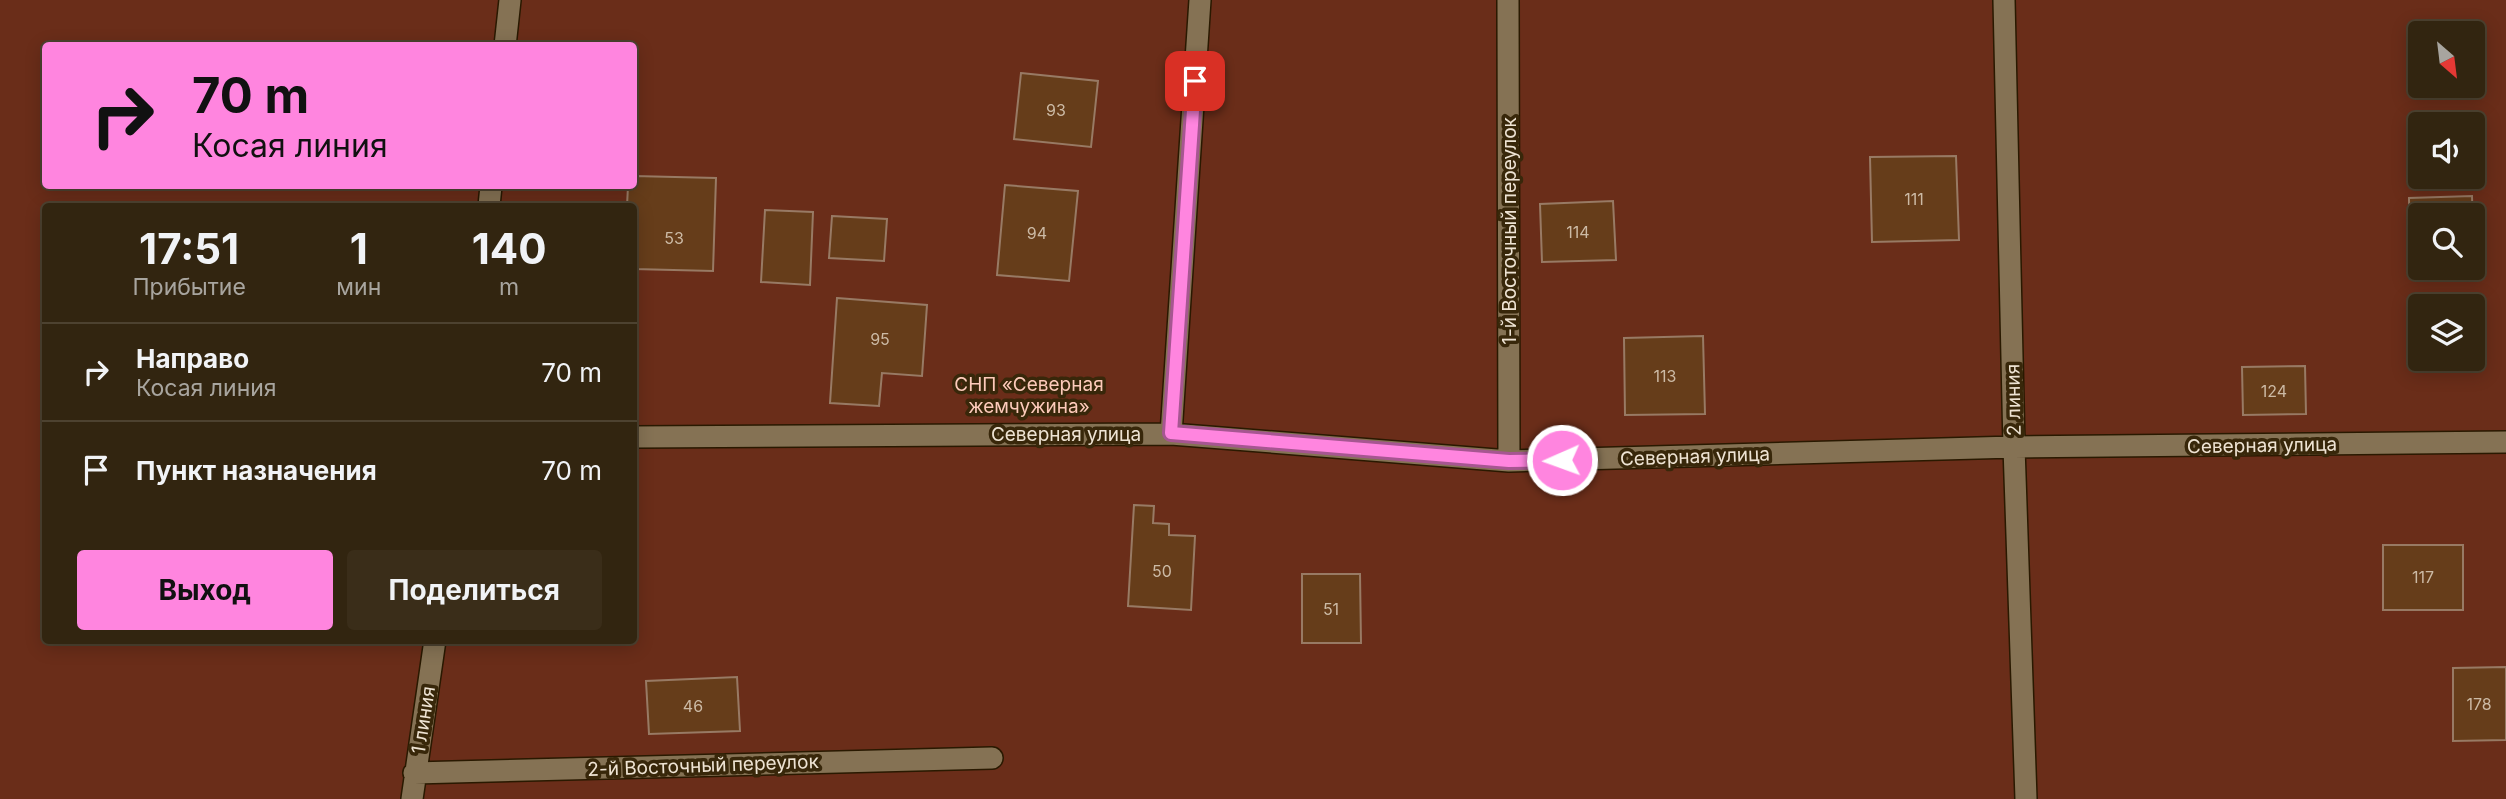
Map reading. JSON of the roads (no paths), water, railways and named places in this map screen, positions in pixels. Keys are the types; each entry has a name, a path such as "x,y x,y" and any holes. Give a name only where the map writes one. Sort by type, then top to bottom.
{"street":[{"path":"505,42 510,0"},
{"path":"1171,433 1200,0"},
{"name":"1-й Восточный переулок","path":"1508,0 1509,461"},
{"name":"2 линия","path":"2004,0 2014,447 2026,799"},
{"name":"Северная улица","path":"637,437 1171,433 1509,461 2014,447 2506,442"},
{"name":"1 линия","path":"412,799 434,644"},
{"name":"2-й Восточный переулок","path":"414,773 992,758"}],"park label":[{"name":"СНП «Северная жемчужина»","path":"1029,395"}]}
